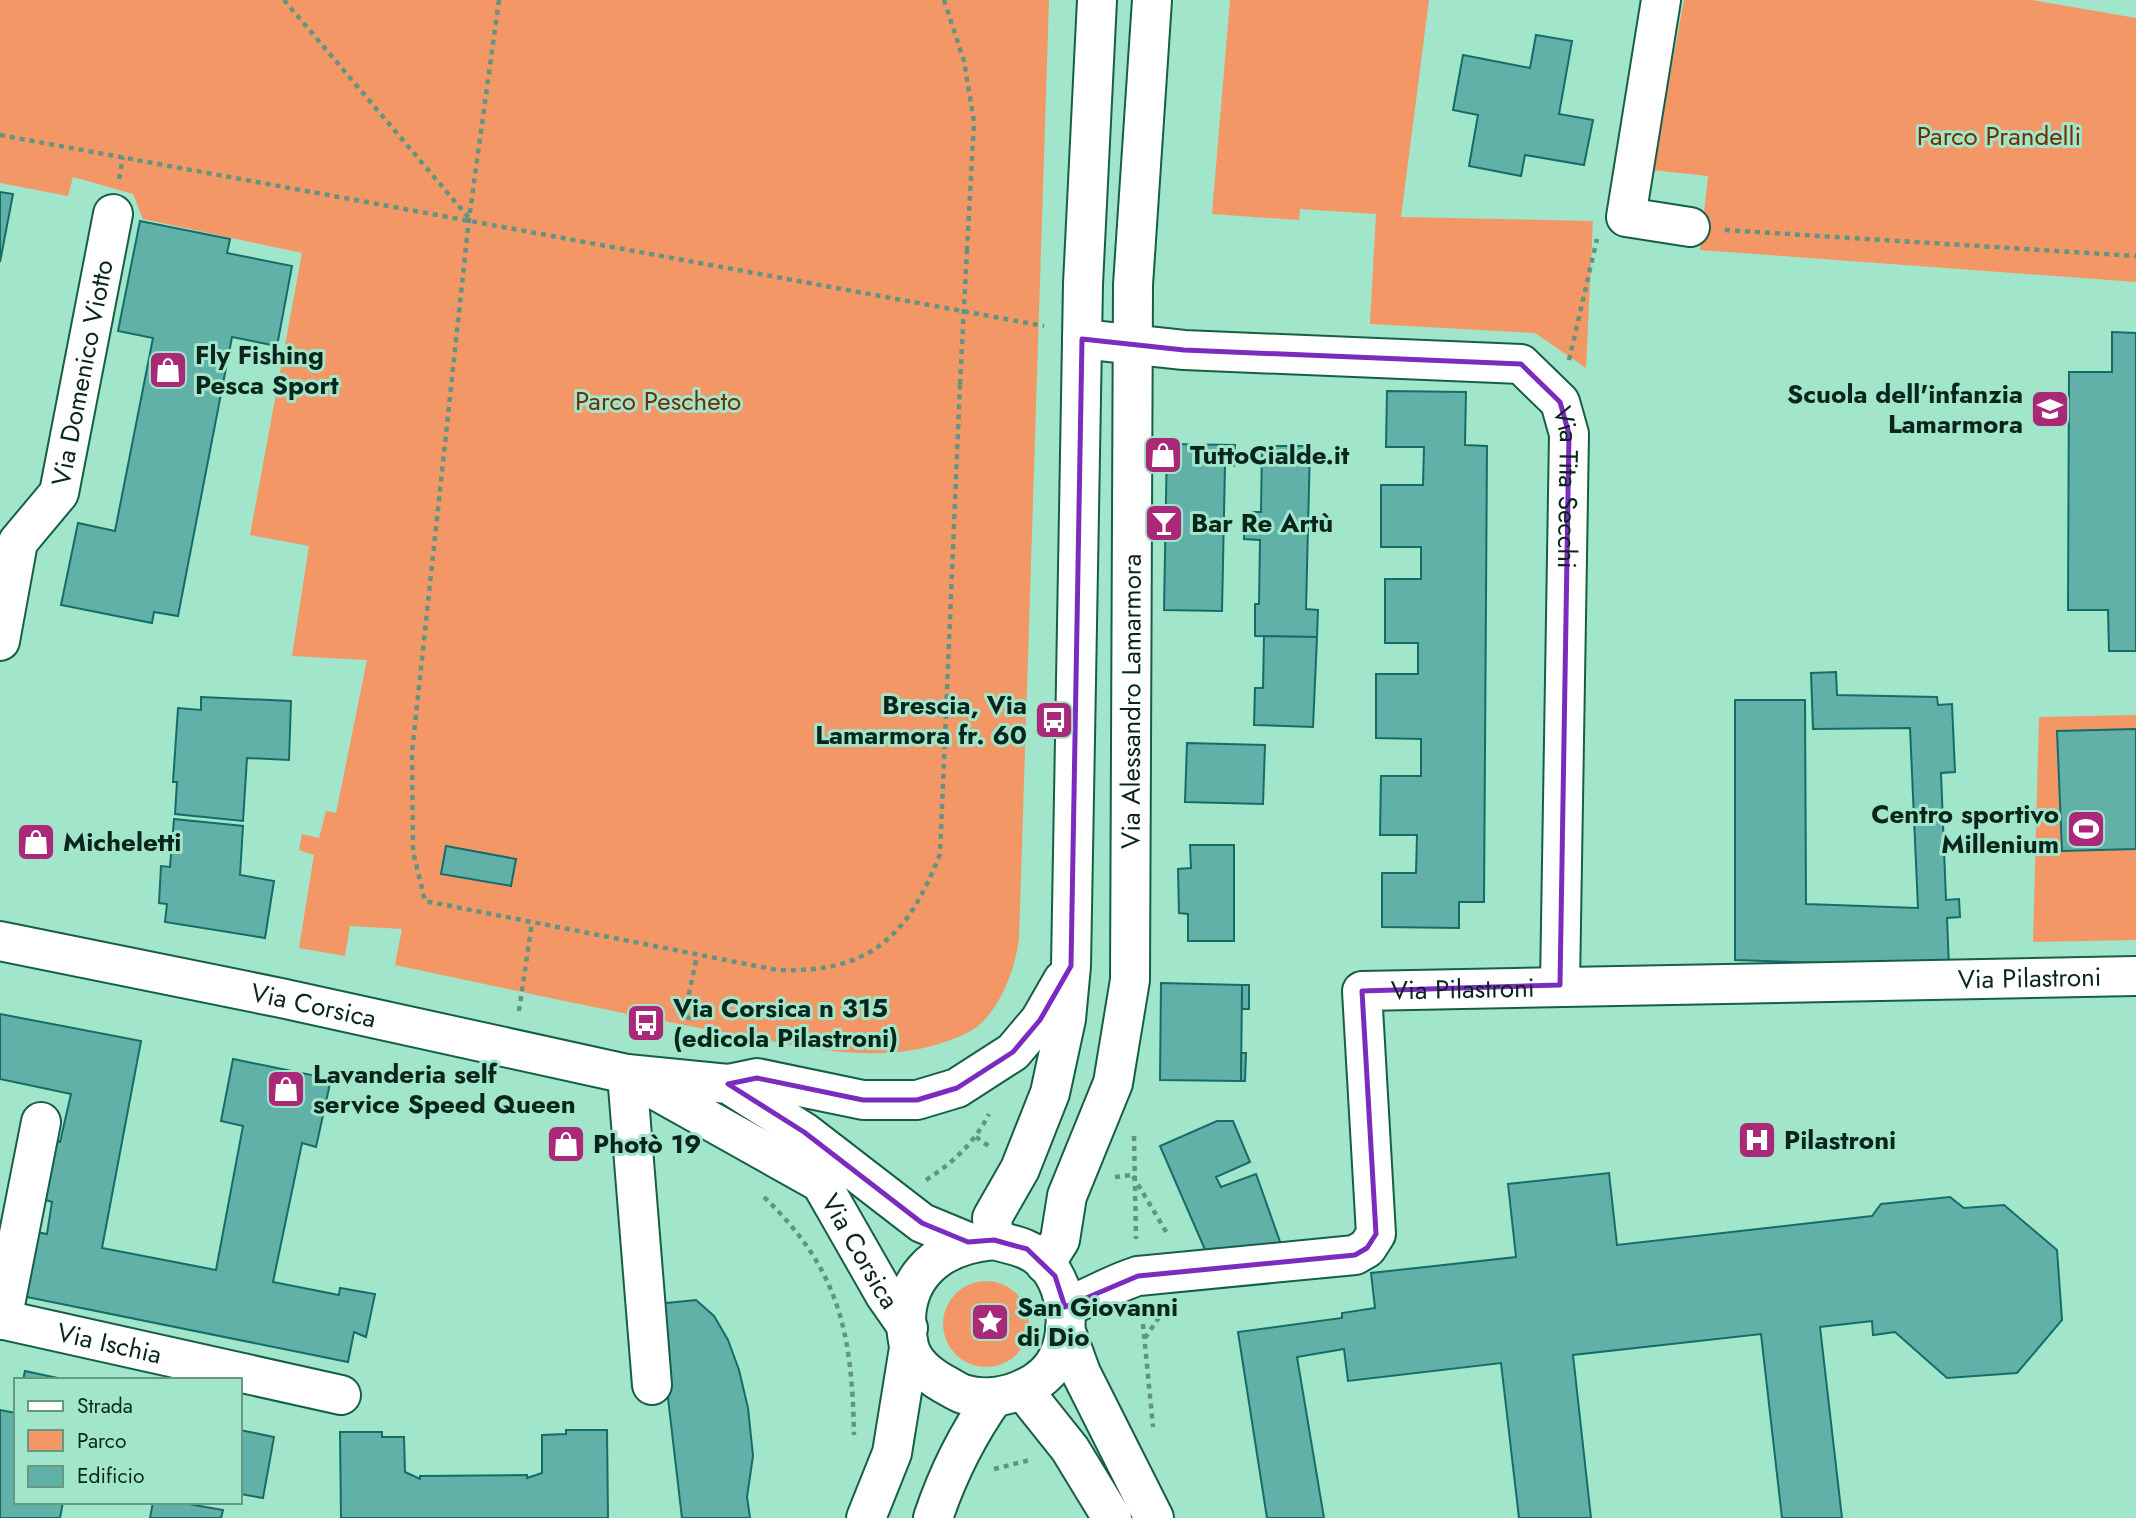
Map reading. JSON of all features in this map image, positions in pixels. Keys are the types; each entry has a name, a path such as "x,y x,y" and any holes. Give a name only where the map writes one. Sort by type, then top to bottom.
{"main road":[{"name":"Via Alessandro Lamarmora","path":"981,1241 1020,1169 1050,1093 1066,1019 1071,966 1064,340 1097,0"},
{"name":"Via Alessandro Lamarmora","path":"1045,1264 1060,1240 1067,1196 1113,1083 1130,980 1133,285 1152,0"},
{"path":"1661,0 1626,217 1690,227"},
{"name":"Via Domenico Viotto","path":"0,641 18,542 59,493 114,215"},
{"name":"Via Tita Secchi","path":"1064,340 1133,342 1184,350 1521,364 1560,402 1569,434 1560,985"},
{"name":"Via Corsica","path":"0,941 627,1074 728,1084 804,1132 922,1223 981,1241"},
{"path":"728,1084 757,1078 863,1100 916,1100 957,1088 1013,1052 1040,1020 1071,966"},
{"name":"Via Pilastroni","path":"1065,1318 1087,1299 1113,1283 1138,1276 1355,1255 1367,1248 1376,1234 1362,991 1560,985 2136,976"},
{"path":"627,1074 652,1385"},
{"name":"Via Corsica","path":"627,1074 821,1183 909,1338"},
{"name":"Via Ischia","path":"41,1122 1,1320 341,1395"},
{"path":"866,1518 892,1453 909,1338 908,1297 915,1283 940,1254 981,1241 1027,1249 1055,1276 1081,1373 1154,1518"},
{"path":"933,1518 949,1470 972,1428 1009,1393 1042,1376 1059,1357 1065,1318"},
{"path":"909,1338 920,1367 938,1380 964,1394 1009,1393 1070,1449 1112,1518"}],"path":[{"path":"284,0 469,219"},
{"path":"499,0 469,219 412,752 413,851 425,901 696,956 777,970 810,971 849,962 880,947 908,921 928,886 940,854 974,122 964,61 944,0"},
{"path":"0,135 469,219 1045,327 1064,340"},
{"path":"1560,402 1589,264 1604,215 1626,217"},
{"path":"1690,227 2136,256"},
{"path":"1045,327 1046,316"},
{"path":"513,1048 533,922"},
{"path":"691,1018 684,1017 696,956"},
{"path":"926,1180 950,1165 976,1138 984,1124"},
{"path":"1111,1177 1132,1175"},
{"path":"756,1189 802,1237 833,1294 851,1359 854,1438"},
{"path":"1144,1340 1155,1441"},
{"path":"992,1470 1040,1458"}],"highlighted area":[{"path":"1082,339 1184,350 1521,364 1560,402 1569,434 1560,985 1362,991 1376,1234 1367,1248 1355,1255 1138,1276 1065,1307 1055,1276 1027,1249 994,1240 968,1242 922,1223 804,1132 728,1084 757,1078 863,1100 917,1100 957,1088 1013,1052 1040,1020 1071,966"}],"green space":[{"name":"Parco Pescheto","path":"0,0 1049,0 1019,939 1014,965 1003,992 988,1016 978,1026 946,1042 913,1050 859,1053 820,1050 395,965 402,929 350,926 345,956 299,948 314,855 299,850 302,834 319,838 326,811 336,813 367,660 292,656 309,546 250,535 302,253 143,219 133,194 73,177 68,196 0,183"},
{"path":"1230,0 1429,0 1401,217 1593,221 1586,368 1535,333 1370,324 1376,214 1300,209 1299,220 1212,214"},
{"name":"Parco Prandelli","path":"1684,0 2032,0 2136,18 2136,282 1700,250 1708,176 1652,170"},
{"name":"Centro sportivo Millenium","path":"2136,715 2136,940 2033,942 2039,717"},
{"path":"986,1281 1010,1288 1022,1300 1029,1324 1022,1348 1010,1360 986,1367 962,1360 950,1348 943,1324 950,1300 962,1288"}],"building":[{"path":"1536,35 1572,41 1559,114 1593,120 1584,165 1525,155 1521,176 1469,166 1478,115 1453,110 1463,55 1530,68"},
{"path":"0,192 13,194 0,262"},
{"path":"140,221 230,239 227,253 292,266 277,346 232,337 178,616 154,612 152,623 61,605 78,523 115,531 153,338 118,331"},
{"path":"2112,332 2136,333 2136,651 2109,651 2108,610 2068,610 2069,372 2112,372"},
{"path":"1387,391 1466,392 1465,445 1487,446 1484,902 1459,902 1459,928 1382,927 1382,873 1416,873 1417,835 1380,835 1381,776 1421,776 1421,739 1376,738 1376,674 1418,674 1418,643 1385,643 1385,579 1421,579 1421,547 1381,547 1381,485 1423,485 1424,447 1386,447"},
{"path":"1167,444 1235,445 1234,466 1225,465 1222,611 1164,610"},
{"path":"1262,446 1310,446 1306,609 1318,610 1317,637 1255,636 1255,604 1259,604 1260,540 1244,539 1245,512 1261,512"},
{"path":"1264,636 1317,637 1313,727 1254,725 1255,688 1263,688"},
{"path":"1836,672 1837,695 1937,697 1938,705 1952,704 1955,772 1941,773 1946,900 1959,899 1960,917 1947,918 1949,967 1735,960 1735,700 1805,700 1806,904 1918,908 1910,728 1813,729 1811,673"},
{"path":"201,697 291,701 289,760 247,758 243,821 175,814 177,782 173,782 178,708 201,710"},
{"path":"2136,729 2136,849 2062,851 2057,731"},
{"path":"1187,743 1265,745 1263,804 1185,802"},
{"path":"174,819 243,826 240,875 274,881 265,938 165,922 167,904 159,903 161,866 170,867"},
{"path":"1190,845 1234,845 1234,941 1188,941 1188,914 1179,913 1178,869 1191,868"},
{"path":"446,846 516,859 511,886 441,874"},
{"path":"1161,983 1242,985 1241,1081 1160,1080"},
{"path":"1242,985 1249,985 1249,1009 1242,1009"},
{"path":"0,1014 141,1041 102,1248 216,1270 243,1126 221,1121 233,1059 331,1079 316,1147 302,1143 273,1282 339,1295 340,1288 375,1294 366,1337 354,1332 348,1362 17,1295 36,1232 47,1234 52,1202 46,1200 52,1140 60,1142 71,1094 0,1079"},
{"path":"1241,1053 1246,1053 1245,1081 1241,1081"},
{"path":"1217,1121 1233,1121 1250,1162 1216,1177 1221,1187 1256,1174 1283,1250 1206,1252 1160,1146"},
{"path":"1609,1173 1617,1245 1872,1216 1881,1204 1950,1197 1964,1208 2004,1205 2057,1250 2062,1320 2017,1373 1947,1378 1895,1332 1873,1335 1872,1321 1820,1327 1842,1518 1782,1518 1761,1334 1573,1355 1591,1518 1519,1518 1501,1363 1348,1381 1344,1349 1297,1357 1324,1518 1267,1518 1238,1332 1342,1318 1342,1313 1375,1308 1371,1273 1516,1257 1508,1184"},
{"path":"696,1300 714,1316 728,1340 739,1370 748,1408 753,1456 747,1497 750,1518 682,1518 657,1304"},
{"path":"25,1371 58,1378 23,1378"},
{"path":"0,1410 14,1413 14,1504 63,1504 60,1518 0,1518"},
{"path":"242,1430 274,1437 263,1498 242,1494"},
{"path":"566,1430 607,1430 608,1518 341,1518 340,1432 382,1432 382,1437 404,1437 405,1472 420,1479 420,1476 527,1475 527,1478 542,1473 542,1435 566,1434"},
{"path":"153,1504 188,1504 223,1510 221,1518 150,1518"}],"place":[{"name":"Fly Fishing Pesca Sport","path":"168,370"},
{"name":"Scuola dell'infanzia Lamarmora","path":"2050,409"},
{"name":"TuttoCialde.it","path":"1163,455"},
{"name":"Bar Re Artù","path":"1164,523"},
{"name":"Brescia, Via Lamarmora fr. 60","path":"1054,720"},
{"name":"Centro sportivo Millenium","path":"2086,829"},
{"name":"Micheletti","path":"36,842"},
{"name":"Via Corsica n 315 (edicola Pilastroni)","path":"646,1023"},
{"name":"Lavanderia self service Speed Queen","path":"286,1089"},
{"name":"Pilastroni","path":"1757,1140"},
{"name":"Photò 19","path":"566,1144"},
{"name":"San Giovanni di Dio","path":"990,1322"}]}
